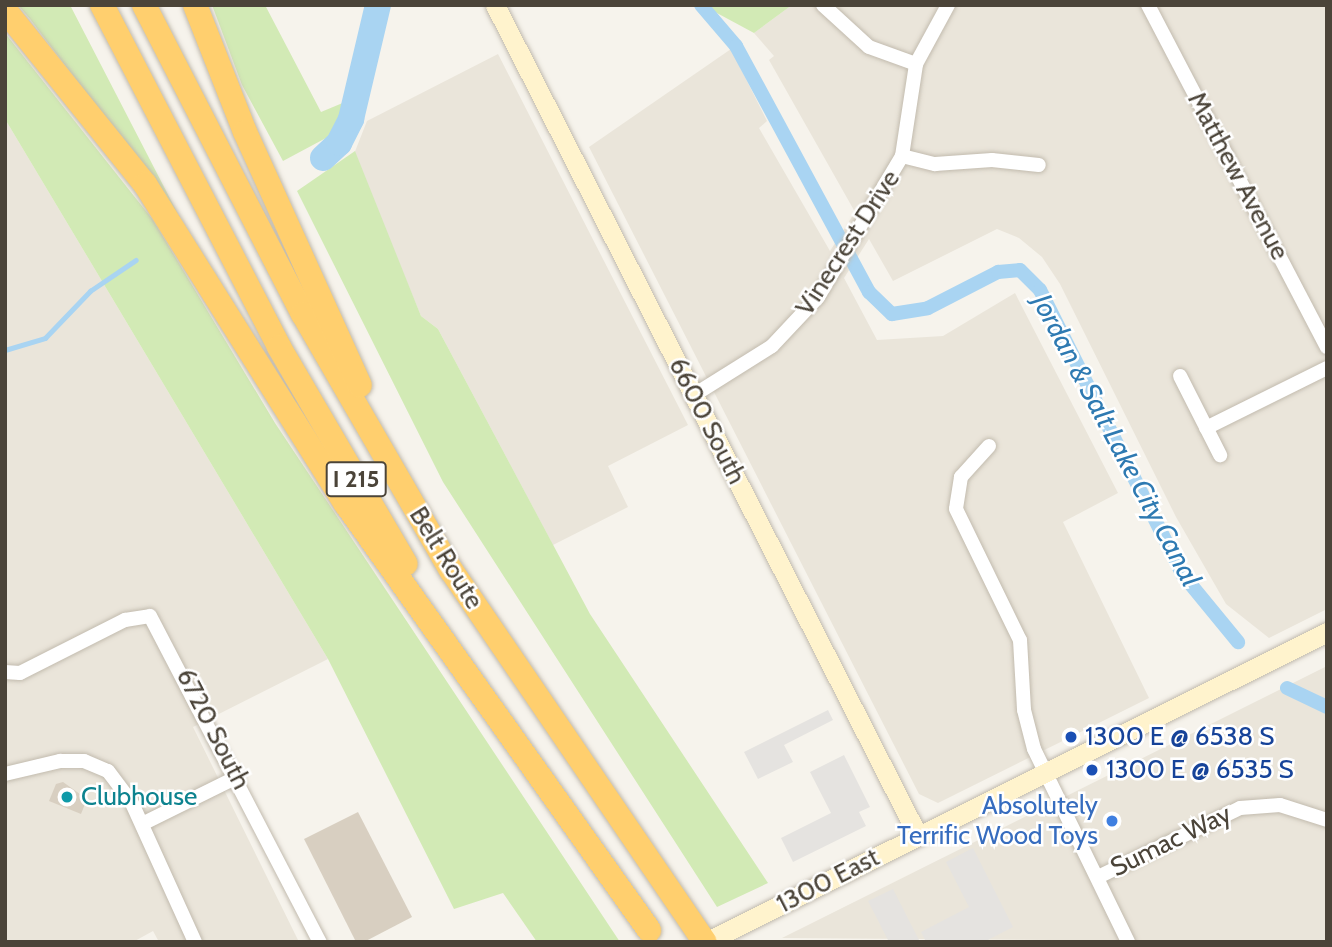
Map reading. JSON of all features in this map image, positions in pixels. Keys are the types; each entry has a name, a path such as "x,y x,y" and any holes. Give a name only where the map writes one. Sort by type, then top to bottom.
{"highway":[{"name":"Belt Route","path":"102,5 279,348 426,599 653,936"},
{"name":"Belt Route","path":"144,5 303,314 423,522 705,942"},
{"path":"195,5 245,132 423,522"},
{"path":"5,10 145,184 345,504 653,936"}],"main road":[{"name":"6600 South","path":"495,5 918,836"},
{"name":"1300 East","path":"705,942 1327,632"}],"street":[{"path":"823,5 869,47 916,64"},
{"name":"Vinecrest Drive","path":"694,395 772,346 803,317 852,243 902,156 916,64 948,5"},
{"name":"Matthew Avenue","path":"1149,5 1327,347"},
{"path":"902,156 935,164 992,160 1039,165"},
{"path":"1206,428 1327,368"},
{"path":"1180,376 1220,455"},
{"path":"989,446 961,477 955,502 1020,640 1027,726 1044,773 1129,942"},
{"name":"6720 South","path":"5,672 20,673 125,621 150,616 237,777 320,942"},
{"path":"5,774 84,761 123,785 195,942"},
{"path":"142,824 237,777"},
{"name":"Sumac Way","path":"1098,877 1240,808 1280,805 1327,820"}],"shaded area":[{"path":"792,5 1327,5 1327,609 1269,638 1226,604 1176,517 1060,284 1042,257 1019,238 997,229 893,281 869,239 844,278 877,340 943,336 1015,293 1118,493 1063,522 1149,698 938,803 919,794 589,147 731,49 767,121 759,128 830,251 855,212 769,60 774,56 754,33"},
{"path":"498,54 688,425 608,466 628,507 553,545 438,329 421,316 354,154 367,121"},
{"path":"5,119 328,659 193,727 299,942 159,942 153,931 133,942 5,942"},
{"path":"1327,666 1327,942 782,938"},
{"path":"828,710 833,720 784,745 793,762 758,779 744,752"},
{"path":"844,755 870,807 859,812 866,826 793,862 781,838 831,813 810,772"},
{"path":"973,848 1013,927 984,942 926,942 921,932 969,907 946,862"},
{"path":"893,889 920,942 889,942 868,901"}],"green space":[{"path":"18,5 70,5 178,214 30,19"},
{"path":"212,5 265,5 321,112 345,102 341,123 326,138 283,161 242,85"},
{"path":"702,5 792,5 754,33"},
{"path":"5,33 153,220 275,423 620,942 537,942 503,893 454,909 328,659 5,119"},
{"path":"355,151 421,316 438,329 590,614 768,883 717,907 443,482 297,191"}],"building":[{"name":"Clubhouse","path":"63,782 87,799 81,814 49,801 56,784"},
{"path":"358,812 412,917 364,942 356,942 304,839"}],"waterway":[{"path":"323,158 339,143 351,119 378,5"},
{"name":"Jordan & Salt Lake City Canal","path":"701,5 736,46 869,292 892,314 928,308 998,272 1020,270 1040,290 1183,575 1238,642"},
{"path":"5,350 45,338 90,291 136,260"},
{"name":"Jordan & Salt Lake City Canal","path":"1287,688 1327,707"}],"place":[{"name":"1300 E @ 6538 S","path":"1071,737"},
{"name":"1300 E @ 6535 S","path":"1092,770"},
{"name":"Clubhouse","path":"67,797"},
{"name":"Absolutely Terrific Wood Toys","path":"1112,821"}]}
